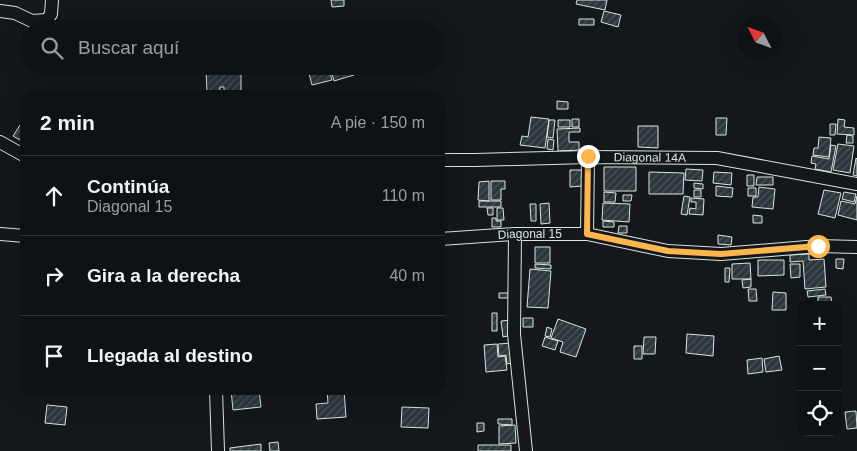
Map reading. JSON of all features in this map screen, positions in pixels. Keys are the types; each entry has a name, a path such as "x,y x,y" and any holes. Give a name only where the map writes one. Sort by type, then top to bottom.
{"street":[{"path":"47,20 52,14 52,0"},
{"path":"0,11 15,13 30,20"},
{"path":"0,142 20,153"},
{"path":"587,234 588,156"},
{"name":"Diagonal 14A","path":"445,160 588,156 717,158 857,184"},
{"path":"0,234 20,236"},
{"path":"515,234 514,334 526,451"},
{"name":"Diagonal 15","path":"445,239 515,234 587,234 668,251 721,254 818,246 857,247"},
{"path":"216,395 218,451"}],"building":[{"path":"331,0 344,0 344,6 332,7"},
{"path":"577,0 607,0 605,10 576,4"},
{"path":"604,11 621,15 618,27 601,22"},
{"path":"579,19 594,19 594,25 579,25"},
{"path":"206,75 241,75 241,90 224,90 224,87 220,87 220,90 207,90"},
{"path":"309,75 331,75 332,80 312,85"},
{"path":"332,75 354,75 334,81"},
{"path":"557,101 568,102 568,109 557,109"},
{"path":"531,117 549,119 545,148 520,145 522,136 528,137"},
{"path":"716,118 727,118 726,135 716,135"},
{"path":"572,119 579,119 579,127 572,127"},
{"path":"838,119 845,120 844,127 854,128 854,135 837,134"},
{"path":"549,120 555,120 553,138 547,137"},
{"path":"558,120 570,120 570,127 558,127"},
{"path":"830,124 836,124 835,135 830,135"},
{"path":"20,125 20,140 13,136"},
{"path":"638,126 658,126 658,148 638,147"},
{"path":"580,128 580,132 569,132 569,142 579,142 579,150 558,151 557,129"},
{"path":"847,135 853,136 853,143 846,143"},
{"path":"819,137 831,138 829,157 813,155 814,148 818,148"},
{"path":"548,139 554,140 553,150 547,149"},
{"path":"838,144 854,146 850,173 833,170"},
{"path":"831,145 836,146 831,172 815,169 816,164 811,163 812,156 829,159"},
{"path":"857,159 857,176 853,175"},
{"path":"604,167 636,167 636,191 604,191"},
{"path":"686,169 703,170 702,181 685,180"},
{"path":"570,170 582,170 582,186 570,187"},
{"path":"649,172 684,173 683,194 649,194"},
{"path":"714,172 732,173 731,185 713,183"},
{"path":"747,175 754,175 754,186 747,186"},
{"path":"757,177 773,177 773,185 756,185"},
{"path":"489,181 489,201 478,200 479,182"},
{"path":"491,181 505,181 505,189 501,189 501,200 491,200"},
{"path":"694,183 703,184 703,189 694,188"},
{"path":"716,186 733,188 732,197 716,196"},
{"path":"759,187 775,189 773,209 752,207 753,197 758,197"},
{"path":"748,188 756,188 756,196 748,196"},
{"path":"694,190 701,190 701,197 694,197"},
{"path":"824,190 841,193 835,218 818,214"},
{"path":"604,192 616,193 615,202 604,202"},
{"path":"844,192 856,194 854,202 842,199"},
{"path":"623,195 632,195 631,201 623,201"},
{"path":"684,196 690,197 687,215 681,214"},
{"path":"857,196 857,220 838,215 841,201 855,204"},
{"path":"691,198 704,199 703,215 689,214 690,208 696,209 696,202 691,202"},
{"path":"479,201 501,201 501,207 479,207"},
{"path":"549,203 550,223 541,224 540,204"},
{"path":"603,203 630,204 629,222 602,220"},
{"path":"530,204 536,204 536,221 531,221"},
{"path":"487,208 493,208 493,215 488,215"},
{"path":"497,208 503,208 504,220 497,220"},
{"path":"753,215 762,216 762,223 753,223"},
{"path":"492,218 496,218 496,221 501,221 501,227 492,227"},
{"path":"603,221 614,222 614,227 603,227"},
{"path":"619,226 627,226 627,233 618,233"},
{"path":"718,235 732,237 731,245 718,244"},
{"path":"535,247 550,247 550,263 535,263"},
{"path":"809,254 809,260 824,259 826,287 805,289 803,261 790,262 790,255"},
{"path":"836,259 844,259 843,269 836,268"},
{"path":"758,260 784,260 784,275 758,276"},
{"path":"750,263 751,279 732,279 732,264"},
{"path":"535,264 551,265 551,269 535,268"},
{"path":"790,264 800,264 800,277 791,278"},
{"path":"725,268 730,268 729,282 725,282"},
{"path":"530,269 551,271 548,308 527,307"},
{"path":"751,279 751,287 743,288 742,280"},
{"path":"748,289 756,289 757,301 749,301"},
{"path":"825,289 826,295 808,297 807,291"},
{"path":"773,292 786,293 786,310 772,310"},
{"path":"499,293 509,293 509,298 499,298"},
{"path":"818,297 831,297 832,301 818,301"},
{"path":"492,313 497,313 497,331 492,331"},
{"path":"523,318 533,318 533,327 523,327"},
{"path":"558,319 586,329 576,357 560,352 563,342 551,338"},
{"path":"511,320 513,335 503,337 501,321"},
{"path":"547,327 552,329 550,337 545,336"},
{"path":"687,334 714,336 713,356 686,353"},
{"path":"545,337 558,341 555,350 542,346"},
{"path":"644,337 656,337 655,354 643,354"},
{"path":"511,343 512,363 507,364 506,355 499,356 498,344"},
{"path":"497,344 498,357 505,356 507,370 486,372 484,345"},
{"path":"634,346 642,346 642,359 634,359"},
{"path":"779,356 782,370 766,372 764,359"},
{"path":"762,358 763,372 748,374 747,360"},
{"path":"232,395 260,395 261,407 233,410"},
{"path":"327,395 344,395 346,417 317,419 316,404 328,403"},
{"path":"47,405 67,407 65,425 45,423"},
{"path":"402,407 429,408 428,428 401,427"},
{"path":"856,411 857,428 847,429 845,412"},
{"path":"498,419 512,419 512,425 498,424"},
{"path":"477,423 484,423 484,431 477,432"},
{"path":"515,425 516,443 499,444 499,426"},
{"path":"278,442 279,451 270,451 269,443"},
{"path":"261,444 261,451 230,451 230,448"},
{"path":"478,445 511,445 511,451 478,451"}],"route":[{"path":"588,156 587,234 668,251 721,254 818,246"}]}
